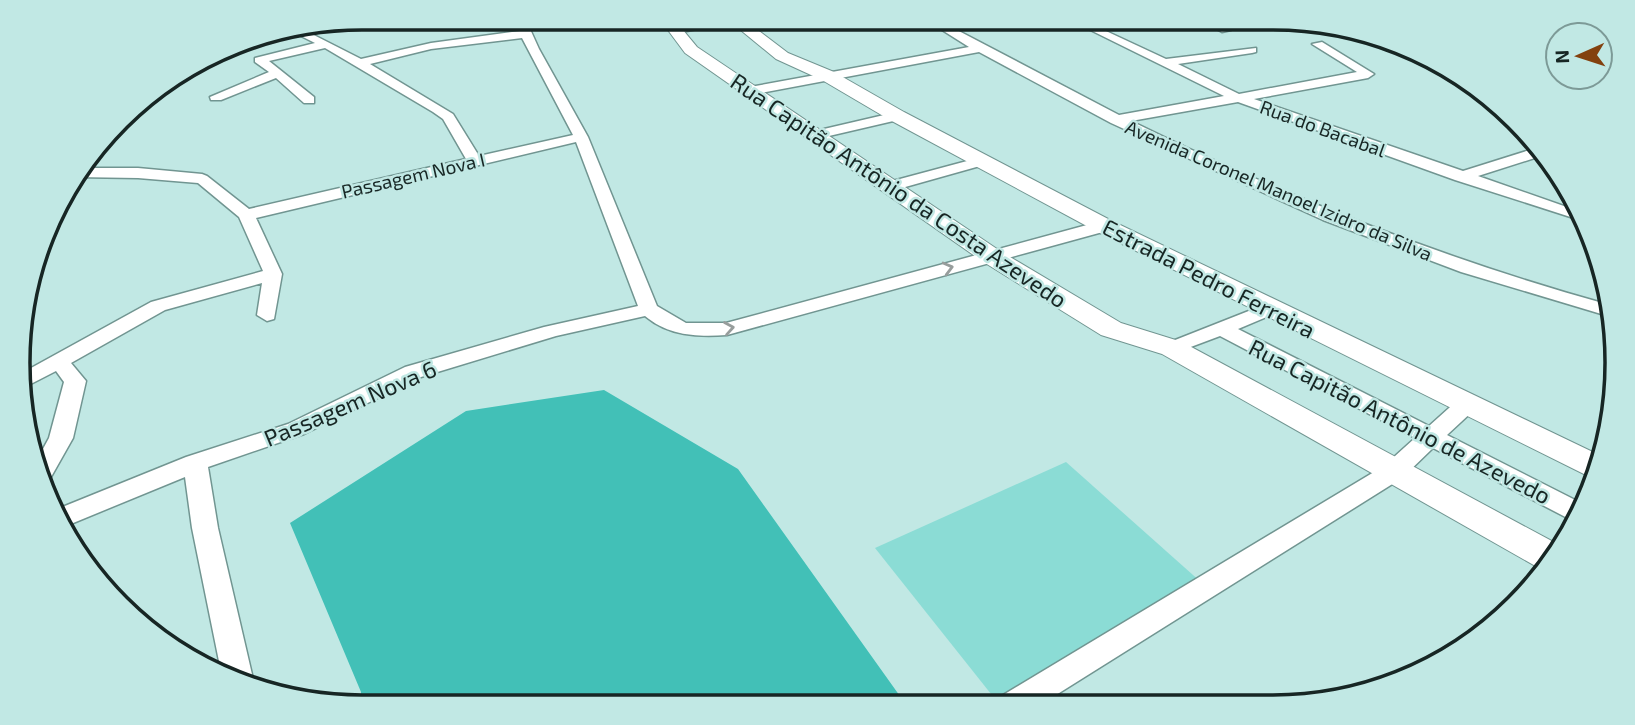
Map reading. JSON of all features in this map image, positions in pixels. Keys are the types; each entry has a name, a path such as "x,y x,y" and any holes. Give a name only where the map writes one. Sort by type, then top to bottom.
{"street":[{"path":"524,30 560,93 581,137 656,315 690,331 727,329 1104,226"},
{"name":"Rua Capitão Antônio da Costa Azevedo","path":"676,30 691,50 750,91 991,256 1111,329 1172,348 1544,554"},
{"name":"Estrada Pedro Ferreira","path":"749,30 782,56 828,76 897,117 1104,226 1589,464"},
{"name":"Avenida Coronel Manoel Izidro da Silva","path":"947,30 978,49 1116,120 1273,192 1440,259 1563,300 1601,309"},
{"name":"Rua do Bacabal","path":"1096,30 1234,96 1570,214"},
{"path":"359,63 431,46 525,34"},
{"path":"307,35 327,44 448,117 474,160"},
{"path":"309,100 259,60 327,44"},
{"path":"1116,120 1234,96 1368,74 1318,44"},
{"path":"750,91 978,49"},
{"path":"1163,63 1252,50"},
{"path":"216,97 278,74"},
{"path":"816,135 897,117"},
{"name":"Passagem Nova I","path":"246,215 581,137"},
{"path":"1460,177 1532,154"},
{"path":"891,186 982,161"},
{"path":"90,173 138,173 202,179 246,215 273,274 267,315"},
{"path":"30,377 158,306 273,274"},
{"path":"1172,348 1269,309"},
{"name":"Passagem Nova 6","path":"67,515 195,463 296,429 413,372 551,331 656,315"},
{"name":"Rua Capitão Antônio de Azevedo","path":"1221,328 1571,509"},
{"path":"46,465 61,438 75,382 59,362"},
{"path":"1030,695 1393,472 1467,404"},
{"path":"195,463 205,528 236,670"}],"shaded area":[{"path":"604,390 738,469 899,695 361,695 290,523 466,411"},
{"path":"1066,462 1202,583 1002,695 992,695 875,548"}]}
